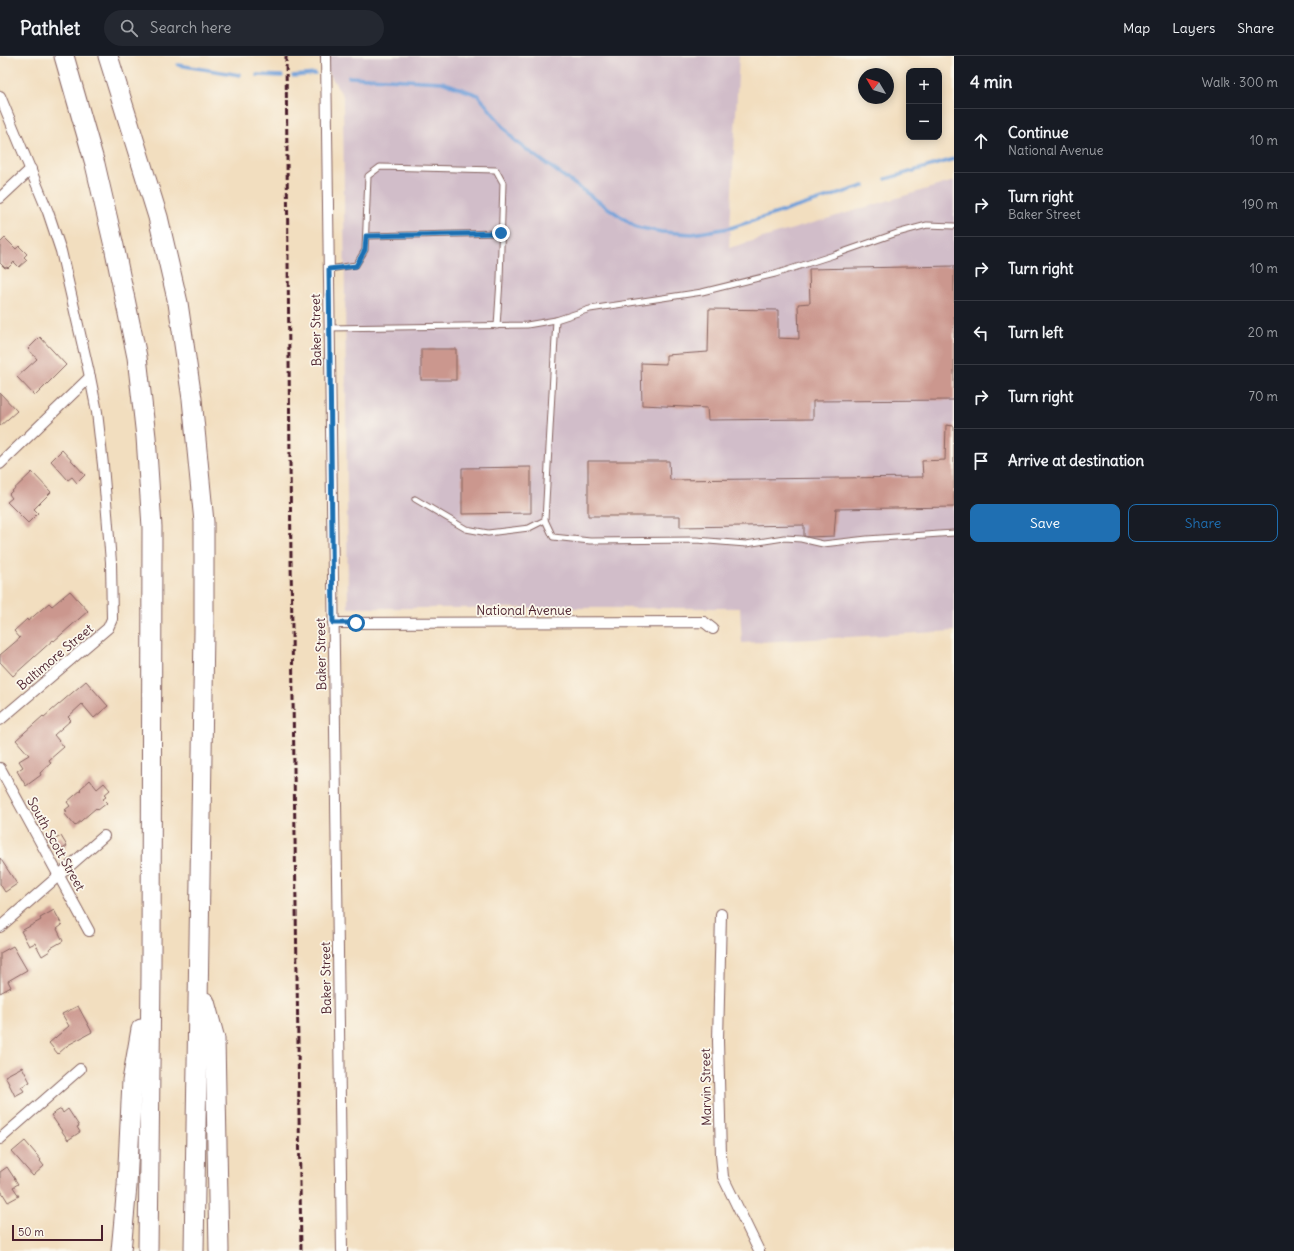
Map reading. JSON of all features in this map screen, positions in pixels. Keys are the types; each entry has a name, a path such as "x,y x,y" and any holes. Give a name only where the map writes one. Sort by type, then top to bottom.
{"highway":[{"path":"64,56 95,164 114,246 137,357 146,437 152,527 151,975 148,1251"},
{"path":"108,56 158,217 178,303 193,407 204,522 204,631 194,1251"},
{"path":"121,1251 127,1186 132,1081 151,975"},
{"path":"199,977 215,1039 219,1251"}],"street":[{"name":"Baker Street","path":"326,56 342,1251"},
{"path":"0,96 48,212 61,251 90,377 0,464"},
{"path":"0,198 30,169"},
{"name":"Baltimore Street","path":"0,720 108,628 112,619 111,562 103,465 97,412 90,377"},
{"name":"National Avenue","path":"333,623 704,622 713,629"},
{"name":"South Scott Street","path":"0,768 58,877 89,931"},
{"path":"0,927 104,836"},
{"name":"Marvin Street","path":"721,914 718,1041 723,1177 759,1251"},
{"path":"0,1139 80,1069"}],"lane":[{"path":"329,269 356,266 365,250 368,176 380,167 496,170 503,183 497,326"},
{"path":"329,328 527,325 556,320 590,309 702,292 775,274 897,233 927,225 954,226"},
{"path":"366,236 501,233"},
{"path":"556,320 545,520 553,537 590,541 696,540 746,544 784,538 801,539 823,544 867,539 954,533"},
{"path":"415,499 466,529 488,533 529,528 545,520"}],"shaded area":[{"path":"318,56 739,56 729,248 954,181 954,631 742,643 740,608 348,608 343,96"}],"building":[{"path":"5,238 16,249 19,246 27,254 24,257 27,260 19,267 14,262 8,268 5,268 0,263 0,243"},
{"path":"954,266 954,400 813,401 813,419 708,420 707,408 642,405 641,363 666,364 666,355 708,352 709,309 778,310 778,338 799,339 798,304 810,303 809,269"},
{"path":"40,337 66,365 35,396 17,377 37,359 28,349"},
{"path":"421,349 456,349 456,380 421,380"},
{"path":"0,393 17,411 0,426"},
{"path":"946,425 954,426 954,507 836,509 834,536 809,537 804,536 804,525 680,527 680,516 588,516 588,461 669,461 670,480 923,477 922,461 945,460"},
{"path":"62,450 85,475 77,483 72,477 68,480 51,461"},
{"path":"531,467 531,513 462,514 462,468"},
{"path":"32,472 51,492 34,509 38,513 28,523 7,502 12,498 9,494"},
{"path":"70,591 88,611 13,676 0,662 0,655 20,638 14,631 27,619 28,621 49,603 52,606"},
{"path":"86,681 108,706 94,718 82,704 68,717 71,720 54,735 64,747 49,760 51,763 40,773 41,775 26,786 17,771 23,767 19,761 29,755 16,740"},
{"path":"90,780 97,789 104,783 110,790 104,795 106,797 103,799 107,803 98,810 96,808 75,826 64,813 70,806 67,802"},
{"path":"61,836 67,846 58,852 52,841"},
{"path":"0,858 17,884 5,892 0,884"},
{"path":"54,910 62,925 57,929 63,941 49,949 50,951 42,956 35,943 29,946 21,931 41,920 40,918"},
{"path":"13,946 27,970 8,981 11,987 0,993 0,953"},
{"path":"78,1006 92,1032 68,1045 58,1054 49,1043 69,1026 62,1014"},
{"path":"22,1067 30,1082 21,1087 24,1091 15,1096 5,1076"},
{"path":"61,1109 63,1113 68,1109 79,1126 77,1127 80,1132 68,1140 51,1115"},
{"path":"25,1141 41,1160 40,1161 44,1166 33,1176 12,1152"},
{"path":"7,1167 18,1184 13,1187 19,1196 8,1202 0,1189 0,1172"}],"waterway":[{"path":"178,65 240,75"},
{"path":"293,76 315,74"},
{"path":"257,75 282,76"},
{"path":"349,77 442,82 478,95 515,141 636,227 662,232 692,234 730,228 864,186"},
{"path":"886,179 954,159"}],"railway":[{"path":"286,56 291,560 301,1251"}],"route":[{"path":"356,623 333,623 329,269 356,266 365,250 366,236 501,233"}]}
